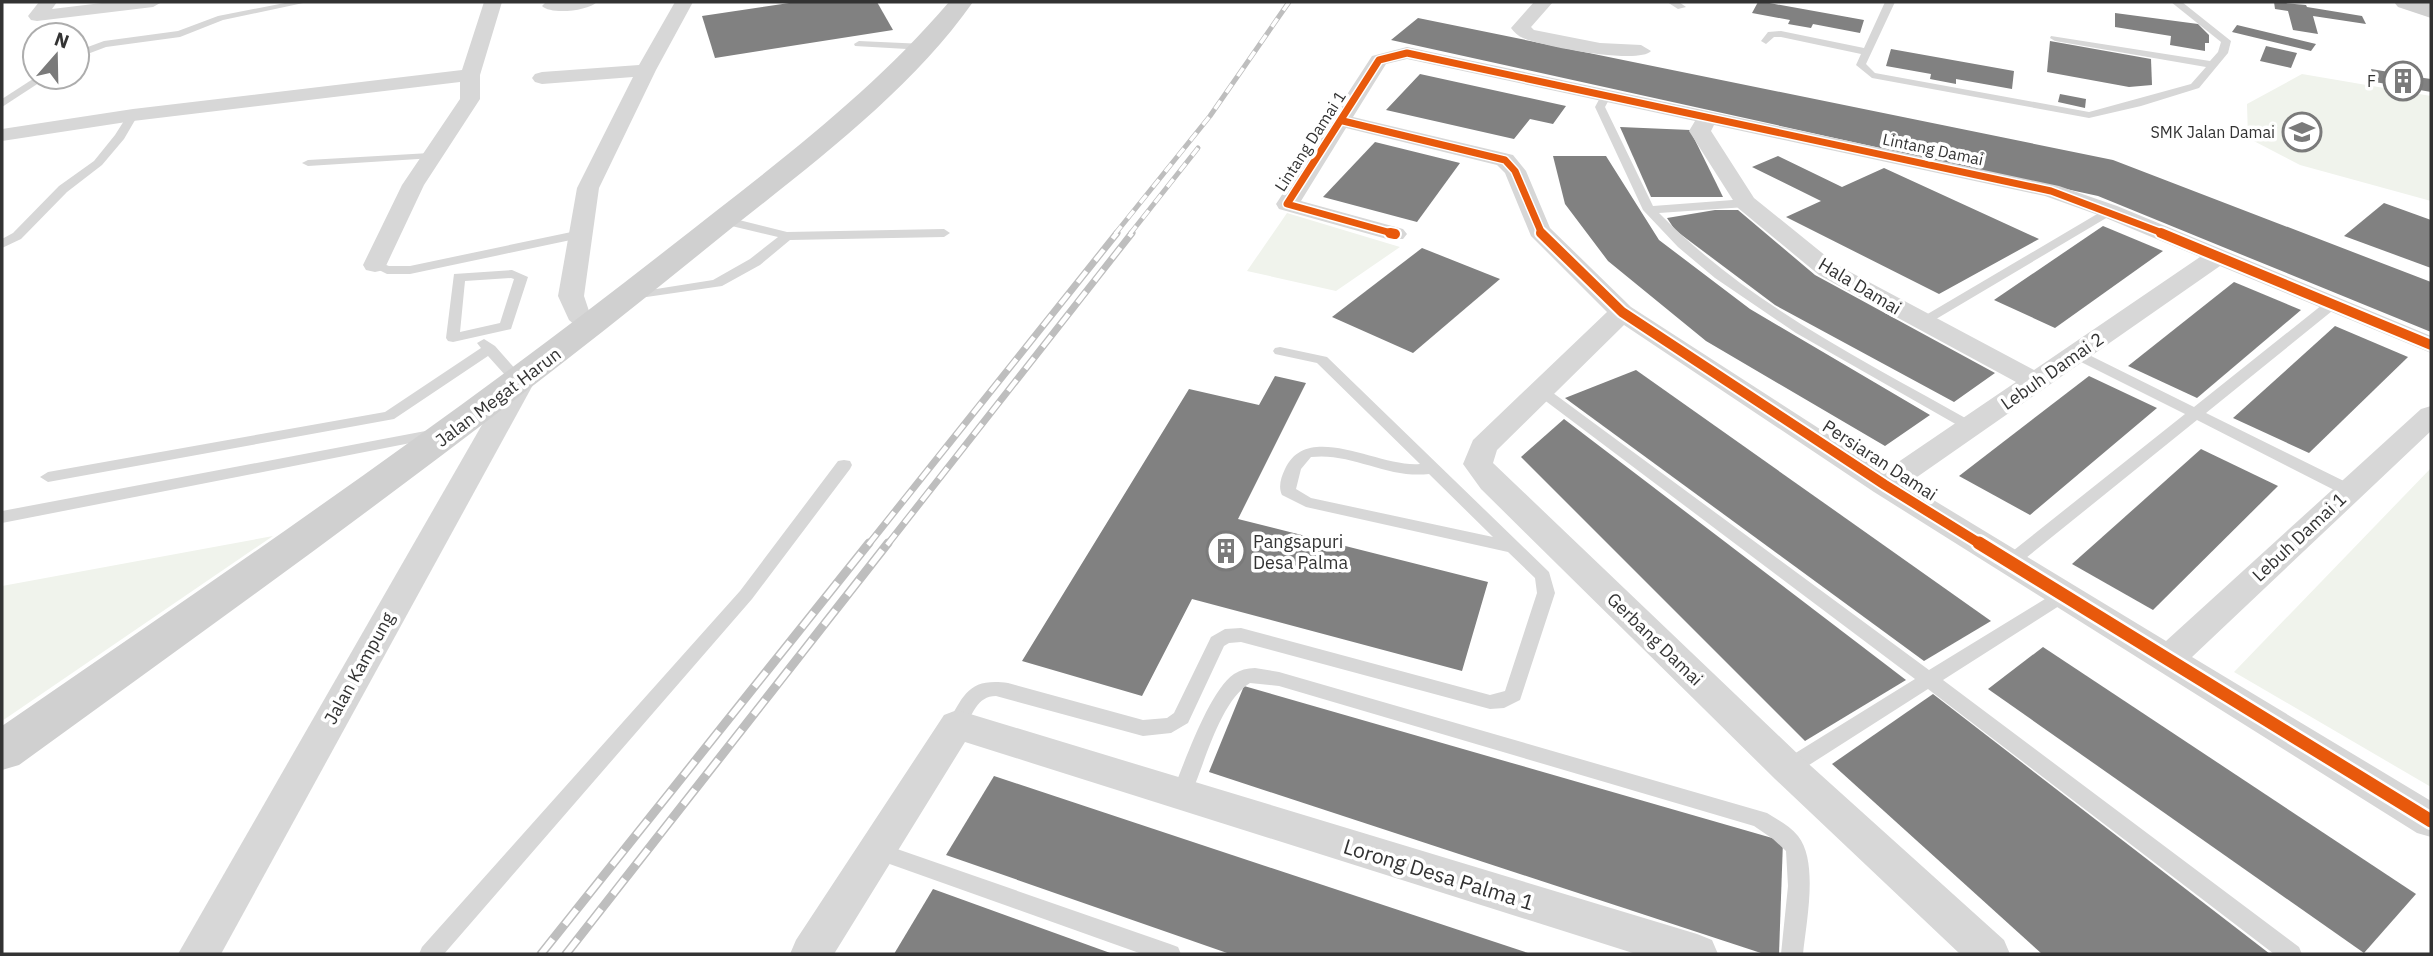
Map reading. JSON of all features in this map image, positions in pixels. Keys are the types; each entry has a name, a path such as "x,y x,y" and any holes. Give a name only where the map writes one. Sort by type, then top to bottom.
{"street":[{"path":"48,2 37,16 153,2"},
{"path":"374,265 430,156 470,99 470,75 493,2"},
{"path":"551,6 588,2"},
{"path":"592,326 578,315 571,296 588,188 646,70 684,2"},
{"name":"Jalan Megat Harun","path":"2,751 520,383 628,298 879,90 924,47 961,2"},
{"path":"1544,2 1520,28 1528,34 1600,49 1641,51"},
{"path":"2406,2 2431,11"},
{"name":"Lintang Damai","path":"1407,53 2051,191 2109,211 2431,345"},
{"name":"Lintang Damai 1","path":"1395,234 1287,204 1343,121 1379,60 1407,53"},
{"path":"542,78 646,70"},
{"path":"2,135 132,116 470,75"},
{"name":"Hala Damai","path":"1708,117 1700,131 1746,203 1828,270 2036,382"},
{"name":"Persiaran Damai","path":"1343,121 1506,160 1516,171 1539,231 1622,312 1885,485 2431,821"},
{"name":"Lebuh Damai 2","path":"1885,485 2218,256"},
{"name":"Gerbang Damai","path":"1622,312 1483,447 1478,464 1492,482 1788,768 1990,954"},
{"name":"Jalan Kampung","path":"199,954 520,383"},
{"name":"Lebuh Damai 1","path":"2168,659 2431,415"},
{"path":"811,954 957,725"},
{"name":"Lorong Desa Palma 1","path":"957,725 1697,954"}],"lane":[{"path":"91,49 104,44 180,34 221,18 303,2"},
{"path":"1890,2 1861,65 1872,75 2089,115 2195,86 2224,53 2226,41 2176,2"},
{"path":"1766,41 1771,34 1781,34 1867,52"},
{"path":"2054,38 2213,65"},
{"path":"859,44 924,47"},
{"path":"2,104 22,91"},
{"path":"1606,96 1600,107 1649,211 1680,241 1746,297 1970,427"},
{"path":"2,244 18,236 63,189 98,163 120,137 132,116"},
{"path":"308,163 430,156"},
{"path":"1649,211 1746,203"},
{"path":"1921,322 2109,211"},
{"path":"723,220 786,236 944,233"},
{"path":"374,265 387,271 410,270 580,234"},
{"path":"628,298 717,283 755,262 786,236"},
{"path":"512,274 521,277 506,326 474,333 453,338 459,276 512,274"},
{"path":"2010,562 2332,304"},
{"path":"474,333 520,383"},
{"path":"48,477 389,416 490,349"},
{"path":"957,725 978,690 986,686 1143,728 1171,725 1181,718 1217,642 1225,636 1241,635 1490,702 1504,701 1513,695 1546,586 1543,576 1322,360 1280,351"},
{"path":"2076,354 2350,491"},
{"path":"1540,390 2291,954"},
{"path":"2,517 453,430"},
{"path":"1432,468 1402,470 1333,454 1307,453 1301,457 1287,482 1288,491 1306,502 1514,547"},
{"path":"430,954 746,595 844,465"},
{"path":"1788,768 2064,596"},
{"path":"1181,795 1227,690 1243,677 1261,675 1279,678 1760,819 1782,833 1796,849 1798,867 1792,954"},
{"path":"877,851 1170,954"}],"shaded area":[{"path":"2302,74 2431,96 2431,201 2300,165 2248,138 2247,104"},
{"path":"1287,213 1400,247 1336,291 1247,271"},
{"path":"2431,468 2431,787 2234,672"},
{"path":"273,536 2,721 2,586"}],"building":[{"path":"796,2 877,2 893,30 715,58 702,16"},
{"path":"1758,2 1864,20 1860,33 1813,24 1811,28 1788,24 1790,20 1752,13"},
{"path":"2274,2 2362,16 2366,24 2313,16 2318,34 2293,30 2288,11 2275,9"},
{"path":"2115,13 2198,24 2209,35 2209,43 2205,43 2205,51 2170,45 2171,36 2115,27"},
{"path":"1418,18 2113,160 2431,282 2431,332 2098,196 1391,40"},
{"path":"2237,25 2316,44 2311,51 2232,32"},
{"path":"2050,41 2151,59 2152,85 2129,87 2047,72"},
{"path":"2266,46 2297,53 2291,68 2260,61"},
{"path":"1891,49 2014,71 2012,89 1956,79 1956,84 1930,79 1931,74 1886,66"},
{"name":"F","path":"2399,68 2415,71 2417,77 2431,79 2431,92 2375,82 2371,69 2401,74"},
{"path":"1420,74 1566,106 1553,124 1530,119 1514,139 1386,110"},
{"path":"2060,94 2086,99 2085,108 2058,102"},
{"path":"1620,127 1690,130 1723,197 1651,197"},
{"path":"1375,142 1460,163 1417,222 1323,197"},
{"path":"1553,156 1606,156 1659,240 1750,309 1930,415 1885,446 1706,341 1608,261 1565,204"},
{"path":"1778,156 1842,187 1884,168 2039,239 1939,294 1786,217 1821,201 1752,167"},
{"path":"2384,203 2431,220 2431,268 2344,236"},
{"path":"1715,210 1738,210 1815,275 1995,373 1954,402 1775,305 1675,230 1667,218"},
{"path":"2103,226 2163,251 2055,328 1994,300"},
{"path":"1422,248 1500,279 1413,353 1332,317"},
{"path":"2234,282 2301,310 2197,398 2128,366"},
{"path":"2335,326 2408,357 2309,453 2233,418"},
{"path":"1636,370 1991,621 1924,661 1565,398"},
{"name":"Pangsapuri Desa Palma","path":"1275,376 1306,383 1238,519 1488,582 1462,671 1192,599 1142,696 1022,661 1189,389 1259,405"},
{"path":"2089,376 2157,408 2030,515 1959,476"},
{"path":"1564,419 1906,680 1805,741 1521,457"},
{"path":"2201,449 2278,486 2153,610 2072,564"},
{"path":"2043,647 2416,894 2364,953 1988,689"},
{"path":"1244,686 1783,841 1779,954 1764,954 1209,772"},
{"path":"1933,694 2270,954 2042,954 1832,764"},
{"path":"994,776 1531,954 1230,954 946,855"},
{"path":"933,889 1113,954 894,954"}],"railway":[{"path":"1115,234 1210,116 1289,2"},
{"path":"1130,234 1198,148"},
{"path":"868,545 1117,233"},
{"path":"887,545 1132,233"},
{"path":"541,954 869,543"},
{"path":"566,954 888,543"}],"cycle path":[{"path":"1395,234 1287,204 1379,60 1407,53 2051,191 2109,211 2431,345"},
{"path":"1343,121 1505,160 1515,171 1539,231 1622,312 1885,485 2431,821"}],"place":[{"name":"F","path":"2403,81"},
{"name":"SMK Jalan Damai","path":"2302,132"},
{"name":"Pangsapuri Desa Palma","path":"1226,551"}]}
